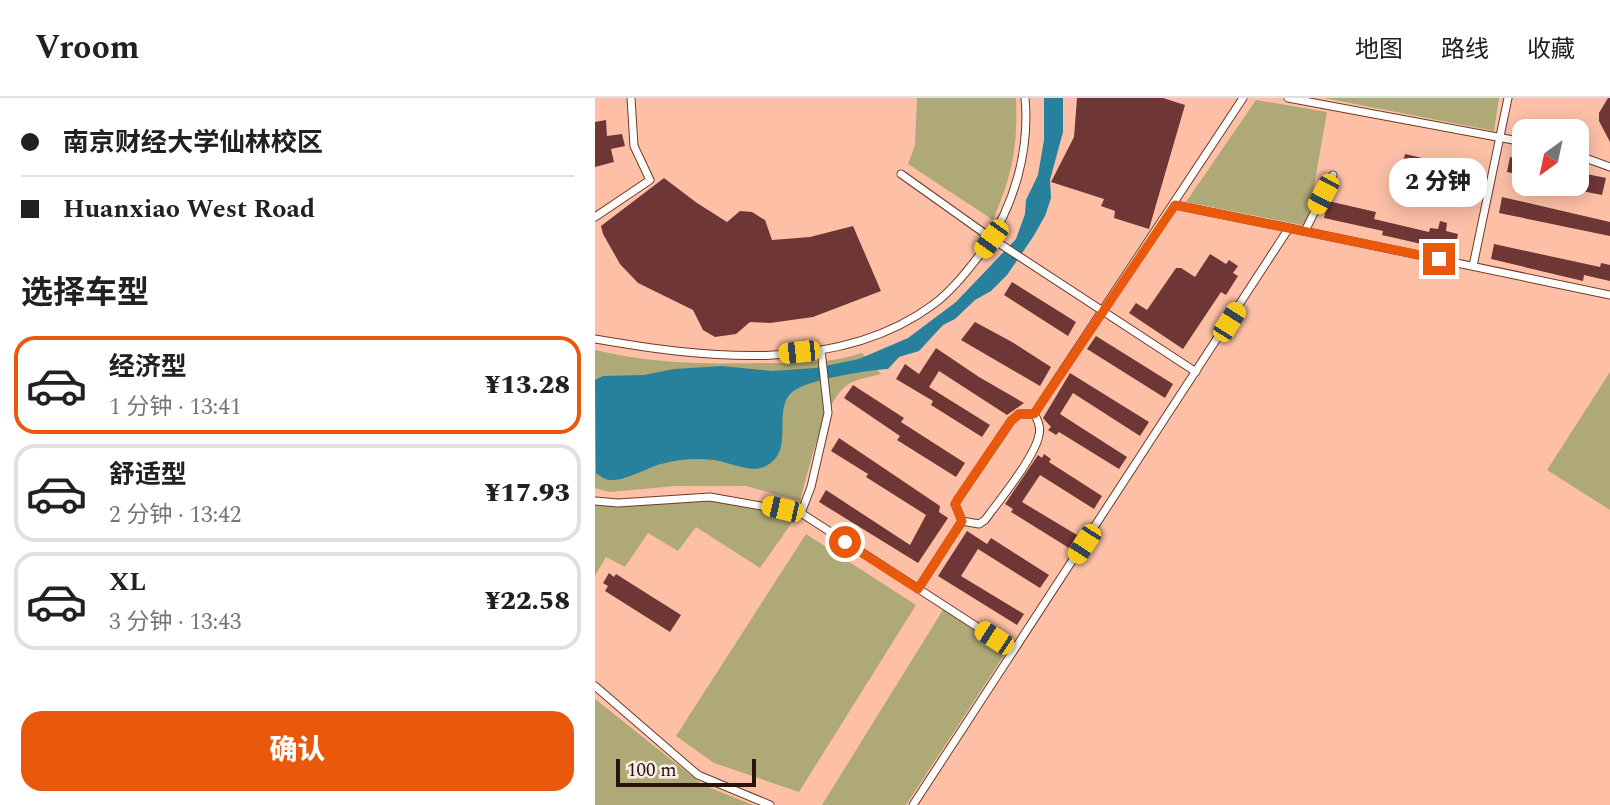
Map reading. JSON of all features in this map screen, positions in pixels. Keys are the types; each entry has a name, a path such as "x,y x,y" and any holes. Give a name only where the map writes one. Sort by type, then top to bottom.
{"street":[{"path":"595,217 650,180 634,146 631,98"},
{"path":"595,339 640,347 711,354 777,355 843,347 892,330 936,304 991,239 1002,218 1021,164 1026,132 1025,98"},
{"path":"1034,414 1175,205 1243,98"},
{"path":"1288,98 1512,140"},
{"path":"1473,266 1508,98"},
{"path":"1589,159 1610,167"},
{"path":"901,174 991,239 1104,309 1196,372"},
{"path":"1305,231 1333,175"},
{"path":"1175,205 1610,295"},
{"path":"913,805 1289,228"},
{"path":"801,513 811,487 828,414 821,350"},
{"path":"962,521 956,510 958,499 1011,421 1019,414 1034,414"},
{"path":"962,521 979,524 985,520 1015,477 1039,436 1034,414"},
{"path":"595,502 711,497 801,513 1013,650"},
{"path":"918,589 962,521"},
{"path":"595,686 698,775 770,805"}],"shaded area":[{"path":"917,98 1016,98 1016,132 1012,161 993,220 908,164 915,145"},
{"path":"1324,98 1499,98 1494,131"},
{"path":"1256,100 1327,112 1307,226 1186,202"},
{"path":"595,350 658,361 718,363 812,362 862,353 881,374 846,386 830,407 817,439 800,501 746,486 676,486 609,492 595,488"},
{"path":"1610,372 1610,510 1547,470"},
{"path":"702,497 798,514 760,568 696,527 678,551 648,533 625,567 606,557 595,576 595,502"},
{"path":"806,534 916,605 799,792 714,763 676,736"},
{"path":"946,605 1010,646 906,805 822,805"},
{"path":"595,699 703,785 753,805 595,805"}],"water":[{"path":"1044,98 1063,98 1063,132 1050,180 1051,198 1033,237 1007,275 991,291 943,325 919,351 899,357 888,369 821,380 790,394 783,412 780,451 766,466 754,469 714,460 694,459 661,464 616,480 606,479 596,473 595,380 603,376 644,375 674,369 722,366 772,371 815,368 859,359 908,338 956,302 1016,239 1025,214 1026,200 1038,175 1044,140"}],"building":[{"path":"1077,98 1163,98 1185,105 1149,229 1114,218 1115,211 1101,206 1104,199 1051,182 1074,137"},
{"path":"1608,98 1610,142 1599,121 1599,113"},
{"path":"606,120 607,136 622,134 625,146 611,149 614,162 595,167 595,122"},
{"path":"1405,154 1478,171 1473,193 1400,176"},
{"path":"1510,157 1512,157 1512,173 1507,172"},
{"path":"1589,174 1606,178 1602,195 1589,192"},
{"path":"664,178 727,222 740,211 752,212 765,220 772,240 810,237 853,226 881,291 813,317 770,323 750,322 736,334 715,337 703,330 693,310 638,283 620,264 603,234 601,226"},
{"path":"1502,197 1610,222 1610,236 1499,213"},
{"path":"1328,201 1376,212 1374,219 1429,232 1430,228 1438,229 1440,221 1447,223 1446,231 1458,234 1454,255 1426,248 1426,245 1382,235 1383,231 1324,218"},
{"path":"1494,244 1600,267 1601,263 1610,265 1610,281 1584,275 1583,281 1491,259"},
{"path":"1210,254 1226,264 1229,260 1238,266 1233,273 1238,276 1226,295 1221,292 1183,349 1129,313 1136,303 1147,310 1176,268 1181,268 1195,277"},
{"path":"1012,282 1076,322 1068,336 1004,295"},
{"path":"975,322 1051,367 1040,386 961,340"},
{"path":"1096,336 1173,384 1165,398 1087,349"},
{"path":"936,348 1024,403 1007,415 939,371 929,387 990,425 982,437 931,405 933,401 896,379 905,364 919,374"},
{"path":"1070,373 1149,422 1140,436 1073,393 1060,414 1127,457 1119,469 1059,432 1056,435 1048,430 1051,427 1043,418"},
{"path":"853,385 904,418 901,422 965,463 956,477 897,440 900,436 844,398"},
{"path":"839,438 940,506 939,512 948,518 918,563 819,502 826,490 910,545 926,515 831,451"},
{"path":"1044,454 1051,459 1049,462 1102,496 1094,509 1040,475 1022,502 1077,535 1069,548 1011,512 1013,509 1005,504 1038,455 1042,458"},
{"path":"967,531 987,544 991,538 1049,575 1040,588 978,549 961,576 1024,614 1017,625 938,576"},
{"path":"609,573 614,577 616,574 681,615 670,632 605,591 608,586 603,583"}],"route":[{"path":"845,542 918,589 962,521 956,510 958,499 1011,421 1019,414 1034,414 1175,205 1439,259"}]}
